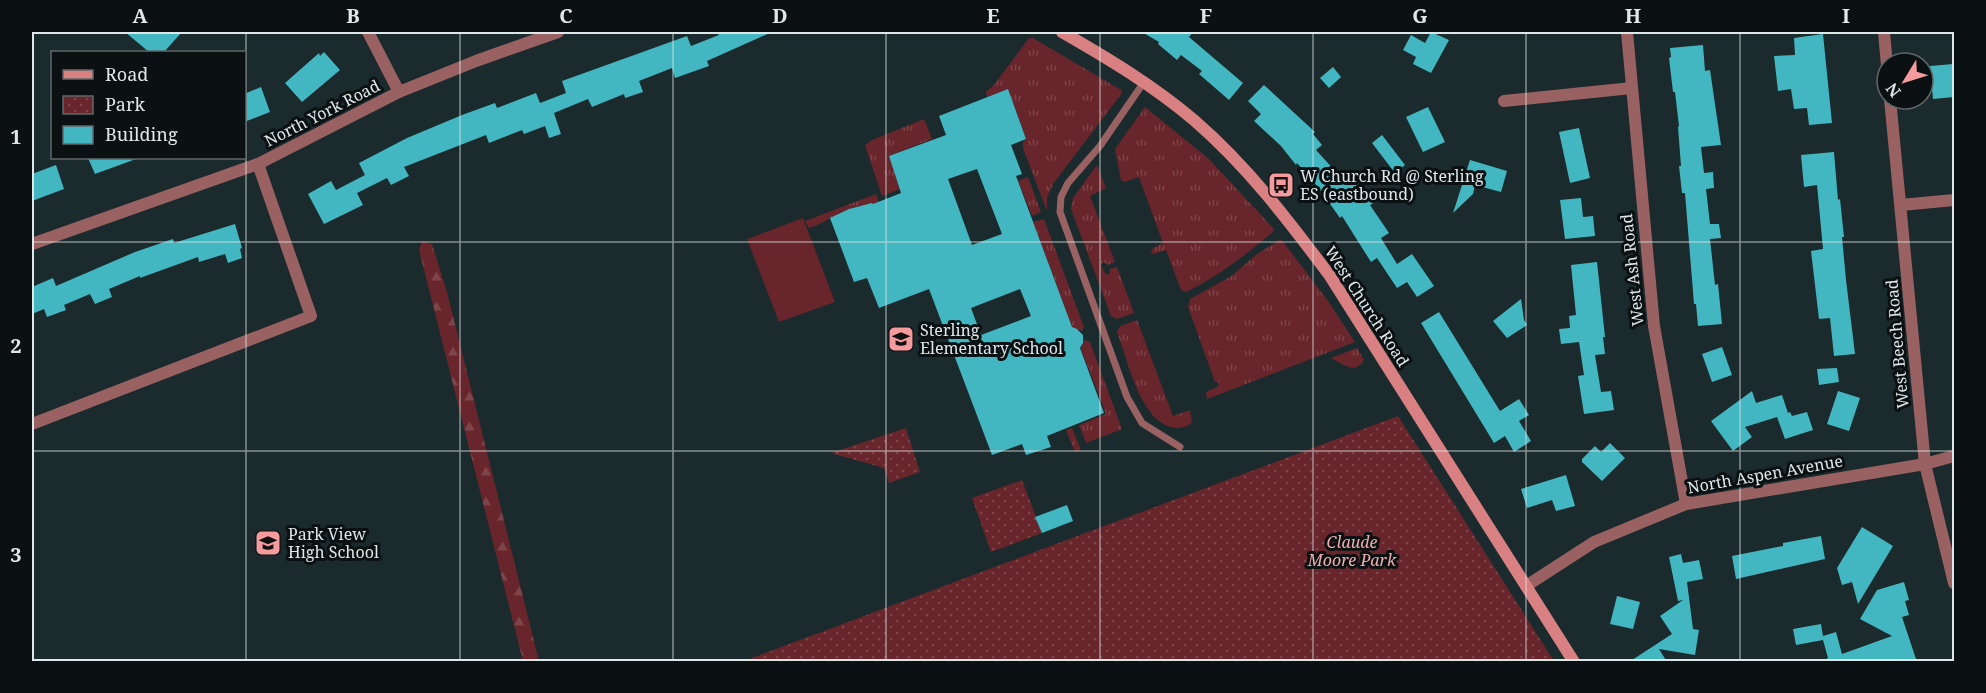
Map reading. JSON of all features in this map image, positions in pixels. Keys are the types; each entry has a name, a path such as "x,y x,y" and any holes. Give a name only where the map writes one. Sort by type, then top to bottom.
{"main road":[{"name":"West Church Road","path":"1062,32 1124,68 1195,121 1249,175 1291,224 1330,276 1574,662"}],"street":[{"path":"368,32 399,92"},
{"name":"North York Road","path":"32,244 258,164 399,92 476,61 558,32"},
{"name":"West Ash Road","path":"1627,32 1654,326 1686,504"},
{"path":"1884,32 1886,51"},
{"path":"1504,101 1632,88"},
{"name":"West Beech Road","path":"1891,111 1925,464 1954,583"},
{"path":"32,424 311,316 258,164"},
{"path":"1900,205 1954,200"},
{"name":"North Aspen Avenue","path":"1526,586 1594,542 1686,504 1925,464 1954,456"}],"lane":[{"path":"1144,82 1100,146 1068,183 1061,196 1060,212 1127,397 1142,423 1180,447"}],"green space":[{"path":"1029,38 1033,38 1121,90 1122,93 1053,184 1047,198 1047,211 1023,148 1023,142 1026,139 1008,89 987,97 986,92 994,85"},
{"path":"1145,107 1209,159 1274,229 1231,265 1186,292 1181,290 1166,250 1153,254 1151,252 1163,243 1139,177 1124,182 1121,180 1115,149"},
{"path":"924,119 932,139 889,156 900,189 882,196 865,145"},
{"path":"1097,165 1106,188 1090,196 1115,262 1108,265 1103,262 1101,265 1106,275 1110,273 1109,269 1117,267 1134,313 1117,319 1111,316 1071,209 1073,198"},
{"path":"1028,177 1041,212 1032,216 1018,181"},
{"path":"876,194 879,203 852,208 809,228 805,221"},
{"path":"803,218 835,302 779,322 747,239"},
{"path":"1044,219 1084,327 1082,331 1072,327 1033,222"},
{"path":"1281,239 1328,301 1355,342 1207,399 1206,392 1219,386 1217,381 1215,382 1188,307 1190,299 1230,277 1257,254"},
{"path":"422,241 432,244 447,292 539,661 523,661 419,250"},
{"path":"1137,320 1173,416 1190,410 1192,422 1185,427 1171,427 1160,421 1151,412 1136,387 1117,332 1120,326"},
{"path":"1084,340 1090,342 1122,429 1086,443 1079,425 1106,414 1081,349"},
{"path":"1357,348 1364,360 1357,367 1349,367 1331,358"},
{"name":"Claude Moore Park","path":"1398,416 1554,661 744,661"},
{"path":"906,428 920,472 889,483 884,468 831,453"},
{"path":"1072,428 1081,450 1075,452 1066,430"},
{"path":"1022,480 1042,533 991,552 972,498"}],"building":[{"path":"125,32 182,32 165,51 148,51"},
{"path":"717,32 772,32 707,61 709,66 675,78 672,68 639,81 643,92 625,98 624,94 592,107 588,99 554,113 561,134 549,138 545,126 524,134 522,130 489,143 486,135 404,167 409,176 391,185 387,178 357,193 363,205 324,224 308,194 331,181 336,190 365,175 359,163 407,138 462,115 495,103 497,108 536,93 540,103 566,93 562,81 687,36 691,46 719,35"},
{"path":"1142,32 1193,32 1189,37 1243,83 1229,100 1199,74 1202,71 1181,55 1177,60 1158,44 1159,42"},
{"path":"1431,32 1449,40 1431,73 1413,64 1416,57 1403,50 1411,35 1425,43"},
{"path":"1823,34 1832,123 1809,125 1807,108 1794,109 1791,89 1778,91 1774,56 1795,55 1794,38"},
{"path":"1703,45 1705,71 1710,70 1721,145 1701,147 1704,173 1713,172 1714,188 1706,189 1710,224 1719,224 1721,238 1710,239 1722,324 1698,326 1696,304 1694,304 1685,193 1682,193 1679,166 1681,166 1679,126 1669,58 1671,57 1670,48"},
{"path":"324,52 340,70 302,102 285,83 319,53 320,56"},
{"path":"1953,64 1954,97 1935,99 1935,66"},
{"path":"1333,67 1341,77 1329,88 1320,78"},
{"path":"1264,85 1315,132 1313,134 1322,145 1316,150 1346,183 1355,176 1375,202 1370,205 1389,233 1381,238 1397,264 1412,254 1434,286 1417,297 1407,282 1397,288 1377,258 1371,262 1342,216 1340,218 1318,187 1281,146 1254,121 1261,114 1248,101"},
{"path":"261,87 270,112 246,121 246,93"},
{"name":"Sterling Elementary School","path":"1008,89 1026,139 1011,145 1022,174 1016,176 1072,327 1083,335 1080,348 1104,413 1047,436 1051,447 1026,455 1022,444 992,455 929,289 879,308 867,278 854,282 830,218 849,209 873,204 901,193 889,156 946,135 939,116","holes":["977,169 1002,234 972,245 948,179","1020,289 1031,316 981,335 971,308"]},
{"path":"1428,107 1445,142 1423,152 1406,117"},
{"path":"1579,128 1590,178 1570,183 1559,132"},
{"path":"1382,135 1405,165 1395,173 1372,143"},
{"path":"1834,152 1855,354 1834,356 1830,318 1819,319 1811,251 1823,249 1817,185 1804,187 1801,155"},
{"path":"88,159 136,159 95,174"},
{"path":"1470,160 1507,171 1501,192 1475,185 1473,194 1453,213"},
{"path":"56,165 64,189 32,201 32,174"},
{"path":"1581,198 1583,217 1593,216 1595,236 1565,239 1560,200"},
{"path":"235,224 242,248 240,249 242,258 228,263 225,254 199,262 198,257 109,289 112,297 95,304 90,294 64,305 66,310 47,317 44,309 32,314 32,287 53,278 56,286 135,252 173,239 174,243"},
{"path":"1597,262 1605,354 1595,355 1601,392 1611,391 1614,410 1584,414 1578,376 1584,375 1579,342 1561,344 1559,329 1570,328 1569,316 1576,315 1571,265"},
{"path":"1521,299 1527,325 1507,338 1493,321"},
{"path":"1439,312 1500,411 1519,399 1529,415 1519,421 1531,441 1514,452 1505,436 1494,443 1421,323"},
{"path":"1722,347 1732,375 1712,382 1702,354"},
{"path":"1837,368 1839,382 1819,385 1817,369"},
{"path":"1752,391 1756,403 1782,395 1788,413 1790,412 1792,416 1807,412 1813,430 1785,439 1777,417 1745,427 1752,437 1733,451 1711,421"},
{"path":"1838,391 1860,398 1849,431 1827,424"},
{"path":"1610,443 1625,458 1602,481 1582,462 1582,459 1595,446 1601,452"},
{"path":"1566,475 1575,506 1556,511 1552,500 1527,508 1521,489"},
{"path":"1067,505 1073,521 1042,533 1035,517"},
{"path":"1862,527 1893,546 1858,604 1852,582 1842,585 1837,568"},
{"path":"1821,536 1825,559 1736,579 1732,556"},
{"path":"1681,554 1683,563 1699,560 1703,579 1687,582 1693,629 1699,630 1695,655 1659,649 1667,662 1629,662 1672,634 1660,616 1683,600 1678,601 1669,557"},
{"path":"1904,582 1909,600 1905,601 1909,615 1902,617 1917,662 1826,662 1828,658 1823,640 1796,645 1793,629 1821,624 1823,636 1836,632 1842,654 1892,636 1860,619 1877,590"},
{"path":"1617,596 1640,602 1633,629 1610,624"}],"place":[{"name":"W Church Rd @ Sterling ES (eastbound)","path":"1281,185"},
{"name":"Sterling Elementary School","path":"901,339"},
{"name":"Park View High School","path":"268,543"}]}
